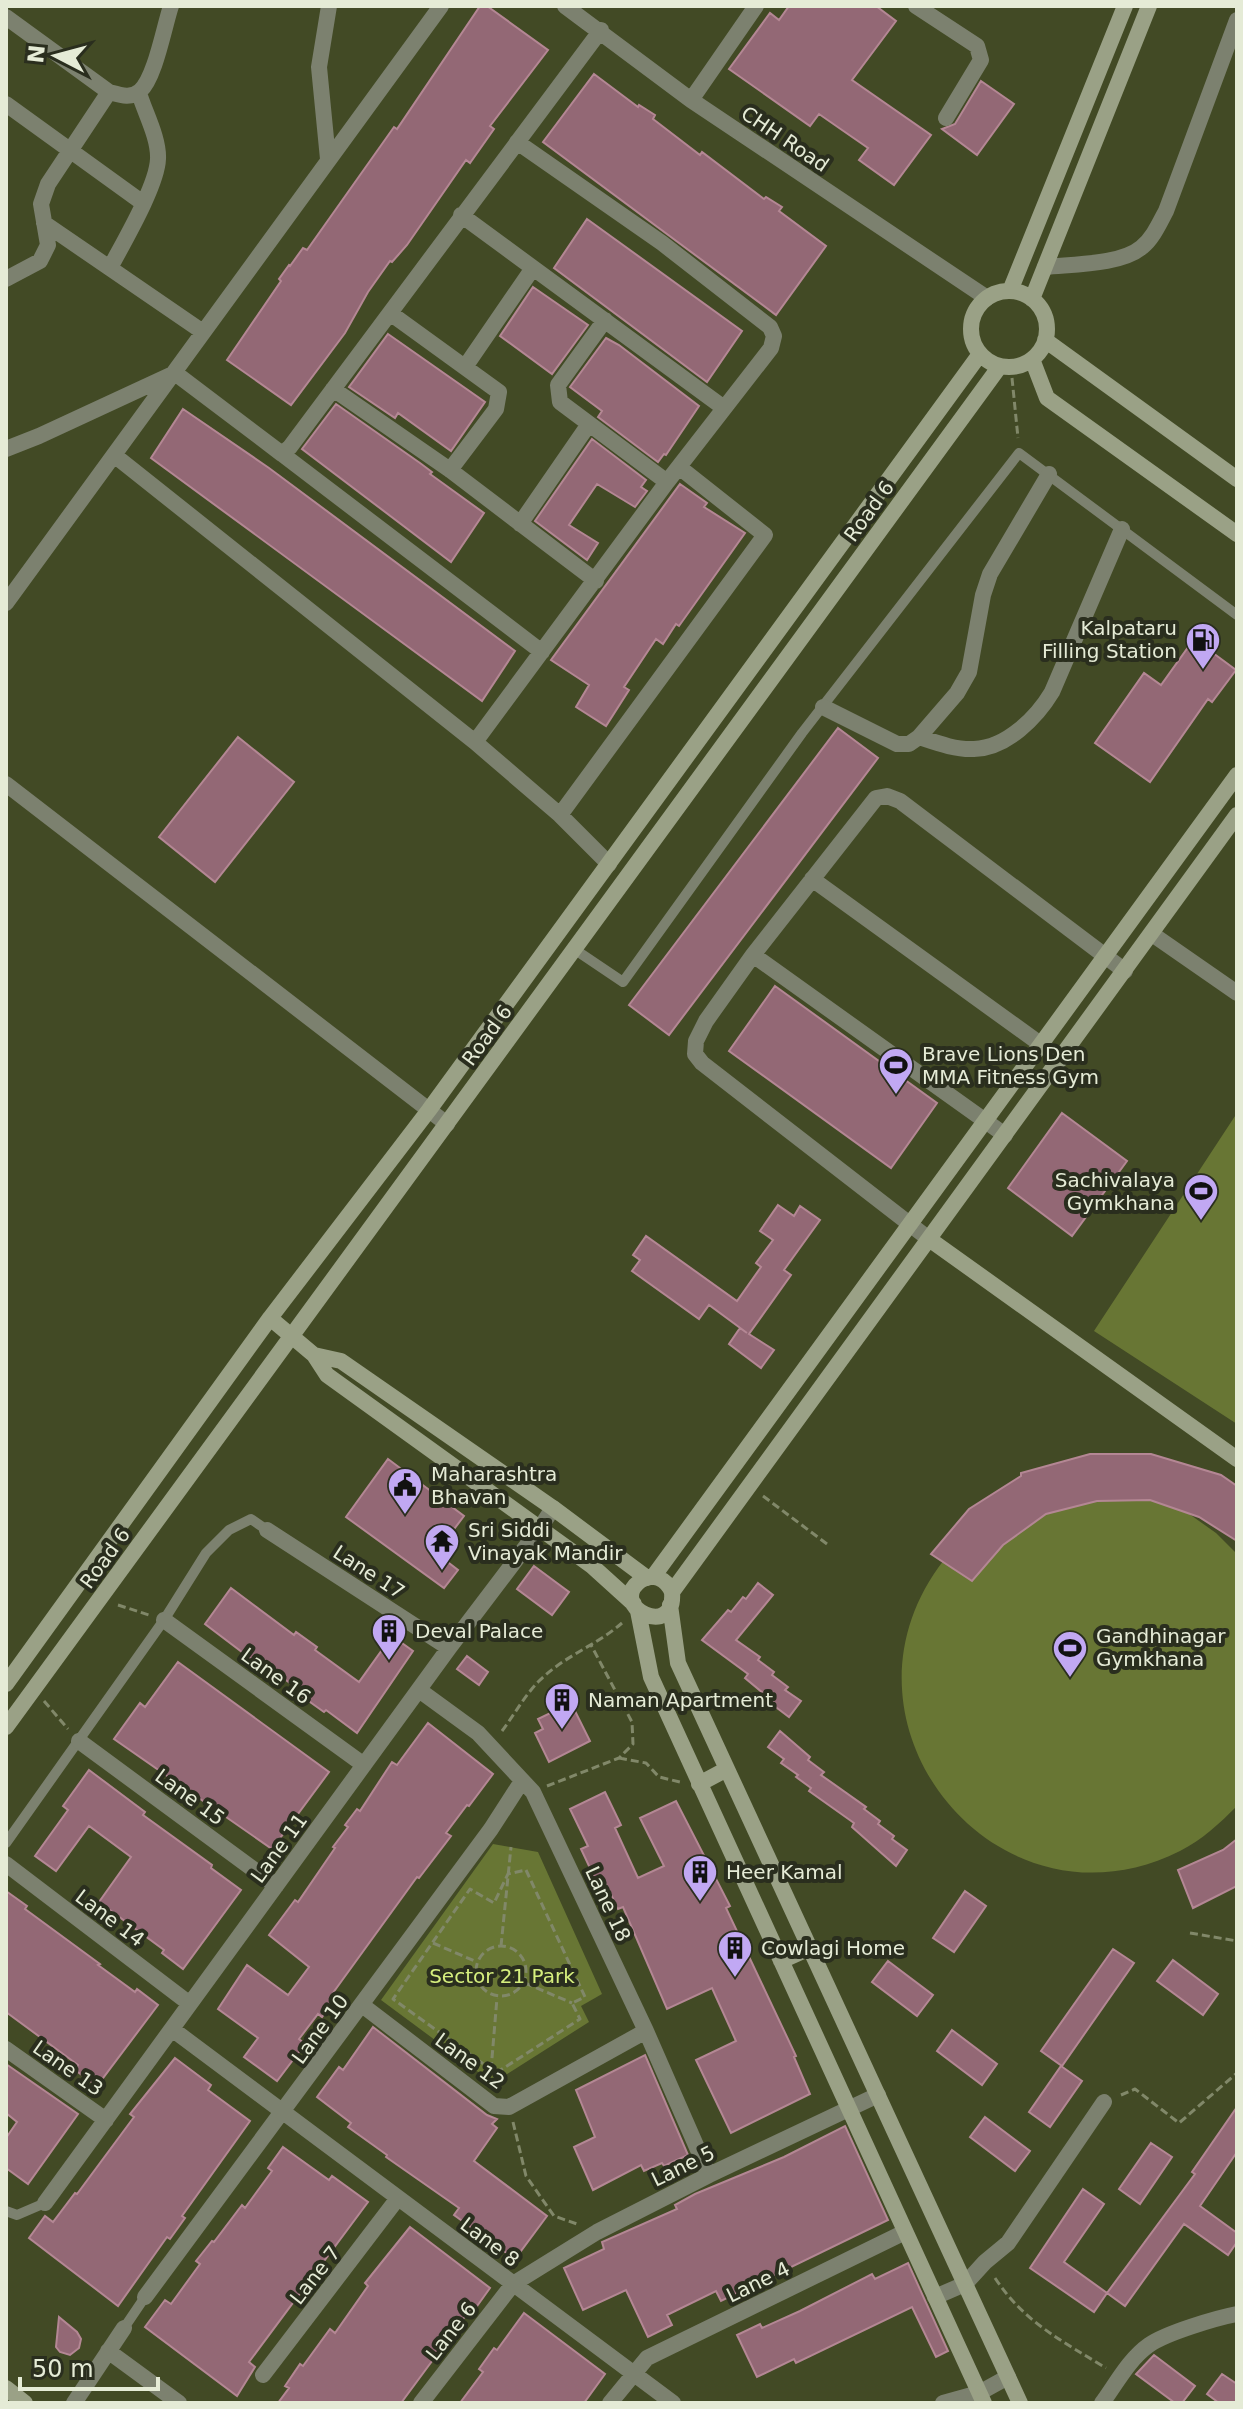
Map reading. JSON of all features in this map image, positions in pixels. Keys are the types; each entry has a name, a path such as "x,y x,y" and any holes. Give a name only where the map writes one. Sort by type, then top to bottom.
{"street":[{"path":"6,17 109,92 125,97 139,93 149,79 171,6"},
{"path":"328,159 319,67 329,6"},
{"path":"7,598 175,373 441,6"},
{"name":"CHH Road","path":"565,6 691,100 987,298"},
{"path":"691,100 756,6"},
{"path":"916,6 977,46 981,60 946,118"},
{"path":"1010,291 1125,6"},
{"path":"1032,299 1149,6"},
{"path":"1045,267 1122,258 1140,249 1150,239 1166,211 1237,20"},
{"path":"282,454 601,30"},
{"path":"6,279 40,261 48,245 41,204 48,184 109,92"},
{"path":"110,268 143,203 158,160 139,93"},
{"path":"6,104 143,203"},
{"path":"475,742 667,482 771,348 774,336 770,327 662,243 517,142"},
{"path":"461,215 724,408"},
{"path":"44,223 203,332"},
{"path":"465,367 533,268"},
{"path":"1010,291 1032,299 1045,318 1045,340 1032,359 1005,366 980,354 971,330 973,317 987,298 1010,291"},
{"path":"390,313 499,392 499,400 450,470"},
{"path":"605,320 558,385 560,402 667,482"},
{"path":"1045,340 1237,479"},
{"name":"Road 6","path":"6,1684 270,1318 429,1110 980,354"},
{"path":"1032,359 1047,398 1237,534"},
{"name":"Road 6","path":"6,1727 574,949 1005,366"},
{"path":"6,449 175,373"},
{"path":"175,373 542,652"},
{"path":"333,389 450,470 596,581"},
{"path":"520,524 589,424"},
{"path":"114,455 475,742 560,815 609,864"},
{"path":"560,815 765,535 679,467"},
{"path":"823,707 897,744 909,744 919,737 957,693 969,672 983,595 990,574 1049,474"},
{"path":"919,737 952,747 976,750 994,744 1026,725 1042,709 1122,529"},
{"path":"982,2398 651,1677 633,1591 641,1580 650,1577 1237,775"},
{"path":"6,784 447,1124"},
{"path":"1125,971 900,801 887,796 876,798 753,955 706,1021 696,1041 695,1054 702,1063 909,1225 1237,1459"},
{"path":"270,1318 314,1355 327,1375 592,1566 636,1608 649,1617 662,1614 750,1486 1237,815"},
{"path":"812,879 1061,1059"},
{"path":"1152,934 1237,993"},
{"path":"753,955 1005,1135"},
{"path":"314,1355 341,1361 650,1577 665,1581 671,1599 678,1663 1020,2403"},
{"name":"Lane 11","path":"45,2203 553,1508"},
{"name":"Lane 17","path":"267,1530 449,1648"},
{"name":"Lane 16","path":"164,1620 364,1765"},
{"name":"Lane 18","path":"419,1690 478,1733 527,1786 646,2031 709,2175"},
{"name":"Lane 15","path":"79,1741 276,1886"},
{"path":"699,1784 727,1769"},
{"name":"Lane 10","path":"145,2297 491,1829 527,1786"},
{"name":"Lane 14","path":"6,1864 190,2004"},
{"path":"781,1961 810,1948"},
{"name":"Lane 12","path":"362,2005 494,2106 509,2107 646,2031"},
{"path":"172,2029 284,2112"},
{"name":"Lane 13","path":"6,2049 106,2120"},
{"name":"Lane 5","path":"513,2284 597,2232 878,2095"},
{"path":"935,2297 965,2284 1008,2243 1104,2102"},
{"name":"Lane 8","path":"284,2112 673,2403"},
{"name":"Lane 7","path":"263,2375 398,2198"},
{"name":"Lane 4","path":"610,2403 647,2358 905,2232"},
{"name":"Lane 6","path":"421,2403 513,2284"},
{"path":"1102,2403 1119,2376 1149,2345 1215,2318 1237,2314"},
{"path":"74,2403 124,2328"},
{"path":"108,2351 179,2403"},
{"path":"943,2403 982,2398 1008,2377"},
{"path":"6,2388 25,2403"}],"lane":[{"path":"574,949 623,982 823,707 1019,453 1237,615"},
{"path":"6,1843 164,1620 206,1553 229,1530 251,1519 267,1530"},
{"path":"6,2211 17,2215 45,2203"},
{"path":"124,2328 145,2297"}],"path":[{"path":"1005,366 1019,453"},
{"path":"750,1486 827,1544"},
{"path":"100,1600 164,1620"},
{"path":"490,1746 539,1681 571,1656 605,1637 636,1608"},
{"path":"591,1645 632,1722 633,1744 619,1758"},
{"path":"34,1689 79,1741"},
{"path":"527,1786 619,1758 646,1763 659,1777 699,1784"},
{"path":"501,1946 511,1847"},
{"path":"508,1874 526,1870 585,1997 572,2003"},
{"path":"508,1874 494,1903 470,1889 393,1999 496,2073 580,2019 572,2003 524,1982"},
{"path":"1190,1933 1237,1941"},
{"path":"433,1943 477,1962"},
{"path":"501,1946 516,1951 524,1961 524,1982 509,1996 484,1991 477,1982 477,1962 485,1951 501,1946"},
{"path":"491,2070 497,1996"},
{"path":"1104,2102 1135,2089 1179,2123 1237,2073"},
{"path":"509,2107 526,2176 554,2216 597,2232"},
{"path":"985,2262 1011,2302 1037,2325 1119,2376"}],"green space":[{"name":"Sachivalaya Gymkhana","path":"1237,1113 1237,1424 1094,1331"},
{"name":"Gandhinagar Gymkhana","path":"1039,1496 1150,1497 1185,1511 1216,1533 1237,1554 1237,1806 1217,1825 1180,1851 1112,1872 1048,1867 991,1842 946,1800 915,1747 902,1686 910,1623 944,1560"},
{"name":"Sector 21 Park","path":"493,1844 538,1852 602,1994 581,2006 589,2022 493,2083 381,2000"}],"building":[{"path":"480,6 487,6 548,50 490,126 494,129 470,163 466,160 407,245 390,261 345,333 291,405 227,360 289,265 303,248 307,250 394,127 397,129"},
{"path":"789,6 876,6 896,21 852,80 931,135 894,185 859,160 868,148 819,114 810,126 729,69 770,13 779,20"},
{"path":"594,74 638,107 655,115 653,119 700,155 702,152 764,199 766,197 782,207 779,211 826,246 776,315 543,142"},
{"path":"981,81 1014,104 977,155 942,129 955,124"},
{"path":"587,219 742,331 707,382 554,268"},
{"path":"533,287 588,325 552,374 500,336"},
{"path":"388,334 485,402 451,451 398,413 395,418 349,387"},
{"path":"606,338 699,406 658,462 598,417 602,411 570,387"},
{"path":"336,404 484,513 451,562 302,449"},
{"path":"183,409 269,468 515,651 482,701 151,458"},
{"path":"592,439 646,480 641,487 647,491 635,507 597,484 569,525 598,543 587,560 535,521"},
{"path":"680,484 707,503 704,507 745,533 679,626 676,624 663,644 656,639 624,687 629,690 606,726 576,707 589,685 551,660"},
{"path":"1194,639 1236,670 1212,702 1208,699 1150,782 1095,743 1144,673 1161,685"},
{"path":"838,728 878,758 669,1035 629,1005"},
{"path":"238,737 294,782 215,882 159,837"},
{"path":"775,986 937,1103 891,1168 729,1051"},
{"path":"1062,1113 1127,1161 1072,1236 1008,1188"},
{"path":"778,1205 794,1216 800,1206 820,1220 784,1270 791,1275 749,1334 774,1350 761,1368 729,1344 740,1328 747,1333 709,1305 699,1319 632,1271 640,1260 633,1255 646,1236 737,1301 761,1267 756,1263 773,1240 760,1231"},
{"path":"1090,1454 1151,1454 1221,1475 1237,1486 1237,1541 1199,1517 1150,1500 1097,1501 1046,1514 1003,1545 972,1581 931,1554 969,1509 1021,1476 1021,1473"},
{"name":"Maharashtra Bhavan","path":"388,1459 464,1516 436,1553 458,1570 444,1588 346,1517"},
{"path":"534,1566 569,1592 552,1615 517,1589"},
{"path":"758,1583 773,1595 736,1640 760,1657 758,1660 774,1672 772,1675 788,1687 785,1690 801,1701 789,1717 745,1678 748,1674 702,1640 728,1610 731,1612 743,1597 746,1599"},
{"path":"231,1588 294,1635 296,1632 317,1647 315,1650 359,1682 392,1636 413,1651 357,1733 205,1624"},
{"path":"467,1656 488,1672 479,1685 457,1669"},
{"path":"178,1662 329,1772 272,1849 114,1739 140,1703 145,1707"},
{"name":"Naman Apartment","path":"571,1703 590,1741 549,1762 535,1733 543,1729 538,1719"},
{"path":"428,1723 493,1774 446,1833 451,1836 417,1877 330,1997 334,2000 322,2017 318,2014 299,2039 305,2044 277,2081 244,2057 258,2038 218,2009 247,1965 288,1995 309,1967 269,1935 295,1900 298,1902 348,1827 345,1825 357,1809 360,1811 392,1762 397,1765"},
{"path":"780,1731 824,1772 821,1775 866,1807 864,1809 880,1821 878,1824 894,1836 892,1839 907,1850 896,1866 852,1827 854,1823 809,1791 811,1788 796,1777 798,1775 781,1763 784,1759 768,1747"},
{"path":"89,1770 241,1890 183,1969 162,1953 164,1950 99,1902 131,1857 89,1826 56,1871 35,1856 68,1810 63,1806"},
{"path":"605,1792 621,1825 615,1828 638,1878 664,1866 640,1818 676,1801 730,1906 726,1908 796,2056 810,2094 731,2133 696,2060 736,2041 712,1988 667,2009 623,1907 618,1909 604,1880 597,1883 581,1849 588,1846 570,1809"},
{"path":"1237,1839 1237,1886 1193,1908 1178,1870 1223,1850"},
{"path":"6,1891 98,1965 158,2005 97,2086 75,2070 78,2065 6,2012"},
{"path":"965,1891 986,1906 954,1952 933,1938"},
{"path":"1113,1949 1134,1963 1062,2066 1041,2051"},
{"path":"1173,1960 1218,1994 1203,2015 1157,1981"},
{"path":"888,1961 933,1995 917,2016 872,1982"},
{"path":"373,2027 487,2115 497,2119 492,2124 497,2128 474,2161 547,2216 515,2259 454,2215 459,2208 386,2157 348,2127 351,2123 317,2097 339,2067 343,2070"},
{"path":"952,2030 997,2064 982,2085 937,2051"},
{"path":"645,2055 688,2155 644,2171 641,2165 593,2190 574,2147 595,2137 576,2090"},
{"path":"175,2058 211,2085 208,2090 250,2121 182,2216 185,2218 170,2239 167,2237 118,2306 29,2238 45,2216 53,2222 77,2194 134,2117 130,2114"},
{"path":"6,2064 78,2114 28,2184 6,2168 6,2138 17,2122 6,2113"},
{"path":"1061,2066 1082,2081 1050,2127 1029,2112"},
{"path":"1237,2107 1237,2152 1200,2206 1237,2233 1237,2242 1228,2255 1184,2224 1125,2306 1107,2293 1195,2174 1192,2172"},
{"path":"985,2117 1030,2151 1015,2171 970,2137"},
{"path":"845,2126 888,2220 721,2301 716,2291 667,2315 672,2325 648,2337 626,2290 583,2310 564,2268 604,2249 602,2242 677,2209 675,2205 695,2194 784,2157"},
{"path":"1151,2143 1172,2157 1140,2204 1119,2189"},
{"path":"283,2147 329,2180 332,2176 368,2202 249,2362 255,2367 237,2396 145,2327 165,2300 171,2304 200,2264 196,2261 242,2205 245,2208 272,2171 268,2168"},
{"path":"1083,2189 1104,2204 1064,2262 1107,2293 1094,2312 1030,2268"},
{"path":"410,2227 490,2288 475,2309 472,2307 401,2403 278,2403 300,2364 303,2366 330,2329 335,2333 368,2286 365,2283"},
{"path":"908,2263 948,2351 936,2357 912,2307 796,2363 794,2359 757,2377 737,2335 800,2311 872,2274 875,2279"},
{"path":"524,2313 605,2374 584,2403 460,2403 483,2372 479,2369"},
{"path":"59,2317 81,2339 79,2348 70,2355 56,2347"},
{"path":"1154,2355 1195,2386 1182,2403 1175,2403 1136,2374"},
{"path":"1222,2374 1237,2384 1237,2403 1219,2403 1207,2394"}],"place":[{"name":"Kalpataru Filling Station","path":"1203,671"},
{"name":"Brave Lions Den MMA Fitness Gym","path":"896,1096"},
{"name":"Sachivalaya Gymkhana","path":"1201,1222"},
{"name":"Maharashtra Bhavan","path":"405,1516"},
{"name":"Sri Siddi Vinayak Mandir","path":"442,1572"},
{"name":"Deval Palace","path":"389,1662"},
{"name":"Gandhinagar Gymkhana","path":"1070,1679"},
{"name":"Naman Apartment","path":"562,1731"},
{"name":"Heer Kamal","path":"700,1903"},
{"name":"Cowlagi Home","path":"735,1979"}]}
